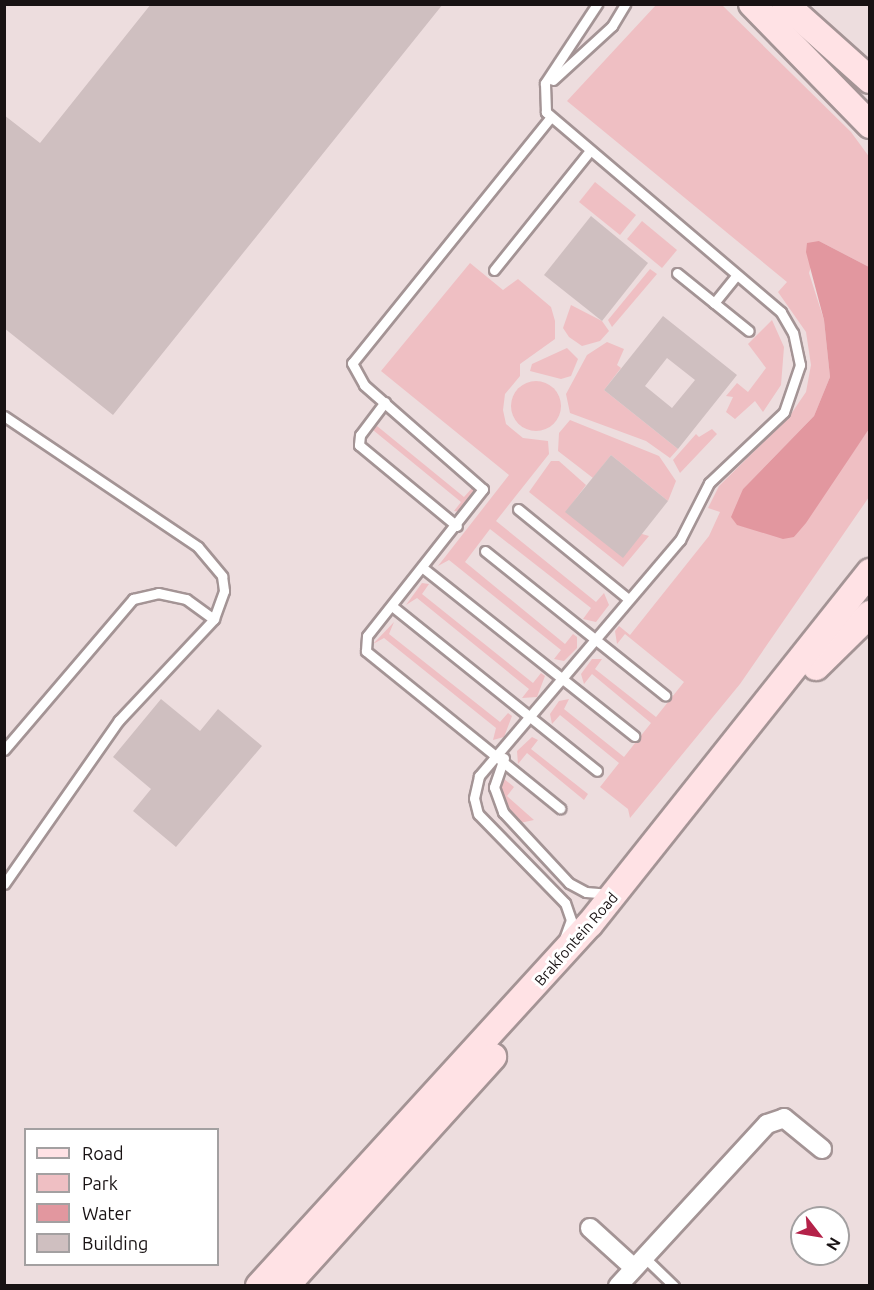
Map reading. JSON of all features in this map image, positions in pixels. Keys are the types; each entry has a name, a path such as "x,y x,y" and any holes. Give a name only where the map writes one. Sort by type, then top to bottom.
{"street":[{"path":"752,4 870,125"},
{"path":"785,4 870,80"},
{"name":"Brakfontein Road","path":"259,1286 535,986 614,894 870,572"},
{"name":"Brakfontein Road","path":"286,1286 547,996 789,696 870,614"},
{"path":"618,1285 775,1119 792,1122 822,1149"},
{"path":"590,1228 639,1262"}],"lane":[{"path":"535,986 569,929 570,912 478,814 475,789 627,598 680,540 709,483 777,421 796,389 800,357 790,326 737,275 550,118 544,102 549,76 597,4"},
{"path":"544,102 559,73 612,26 625,4"},
{"path":"550,118 355,357 354,373 481,484 480,497 367,636 366,651 560,808"},
{"path":"494,270 589,152"},
{"path":"677,273 749,331"},
{"path":"714,303 737,275"},
{"path":"385,402 360,435 359,445 457,526"},
{"path":"4,416 213,561 224,591 214,619 119,720 4,884"},
{"path":"518,509 627,598"},
{"path":"485,550 665,695"},
{"path":"423,568 634,736"},
{"path":"4,750 133,599 158,593 186,599 214,619"},
{"path":"392,606 597,771"},
{"path":"498,760 494,787 503,812 569,883 586,892 614,894"},
{"path":"639,1262 674,1286"}],"green space":[{"path":"656,5 722,5 851,132 870,158 869,267 819,241 809,273 824,320 830,377 814,416 743,489 738,525 794,537 869,429 869,497 740,684 630,818 628,809 600,787 619,763 560,715 552,724 550,714 559,701 569,699 564,709 624,757 651,723 592,674 584,684 581,674 592,659 602,659 595,669 656,717 684,682 625,634 617,644 615,631 619,626 630,635 709,536 720,512 708,508 719,486 789,417 806,392 811,365 806,332 778,292 787,282 567,101"},
{"path":"595,182 636,215 620,235 579,202"},
{"path":"642,221 677,250 662,268 627,239"},
{"path":"470,263 503,290 518,279 551,307 555,321 555,339 520,364 520,376 505,394 503,410 506,424 523,438 548,441 549,454 496,521 596,602 604,593 609,605 596,622 583,619 591,608 490,529 465,562 565,644 573,634 577,637 577,648 564,661 554,659 561,650 449,560 438,566 509,475 381,371"},
{"path":"650,269 657,274 612,327 608,320"},
{"path":"571,305 602,321 609,331 600,341 582,346 569,337 563,328"},
{"path":"772,320 784,347 781,385 763,412 755,401 735,419 726,412 733,397 726,396 737,383 748,392 766,368 748,344"},
{"path":"607,342 624,349 617,365 621,368 604,390 678,449 670,458 646,441 570,413 566,394 587,355"},
{"path":"567,348 578,359 571,376 561,379 530,371 532,364"},
{"path":"531,381 541,381 554,388 561,401 561,411 554,424 541,431 531,431 522,427 515,420 511,411 511,401 515,392 522,385"},
{"path":"570,420 659,456 676,481 668,501 611,455 593,478 558,451 559,433"},
{"path":"377,426 464,497 473,487 475,493 459,512 454,511 461,502 373,430"},
{"path":"712,429 717,434 680,473 673,460 696,434 699,437"},
{"path":"551,461 559,461 586,485 566,512 649,536 623,567 529,492"},
{"path":"422,583 429,584 422,594 533,683 541,673 545,676 537,697 522,698 529,689 417,598 406,605"},
{"path":"394,622 389,634 500,722 508,713 512,716 504,737 493,740 496,728 384,638 373,644"},
{"path":"532,737 538,740 531,749 588,794 584,800 527,753 518,764 517,751"},
{"path":"503,778 514,787 507,796 534,820 520,823 506,811 499,793"}],"water":[{"path":"819,241 869,267 869,429 806,523 794,537 783,539 737,525 731,517 743,489 814,416 830,377 824,320 806,252 807,243"}],"building":[{"path":"151,4 443,4 113,415 4,328 4,115 40,143"},
{"path":"591,216 648,263 602,321 544,275"},
{"path":"663,316 737,375 678,449 604,390","holes":["667,358 695,380 672,408 645,386"]},
{"path":"611,455 668,501 623,558 565,512"},
{"path":"161,699 200,731 218,709 262,746 176,847 133,811 151,789 113,757"}]}
